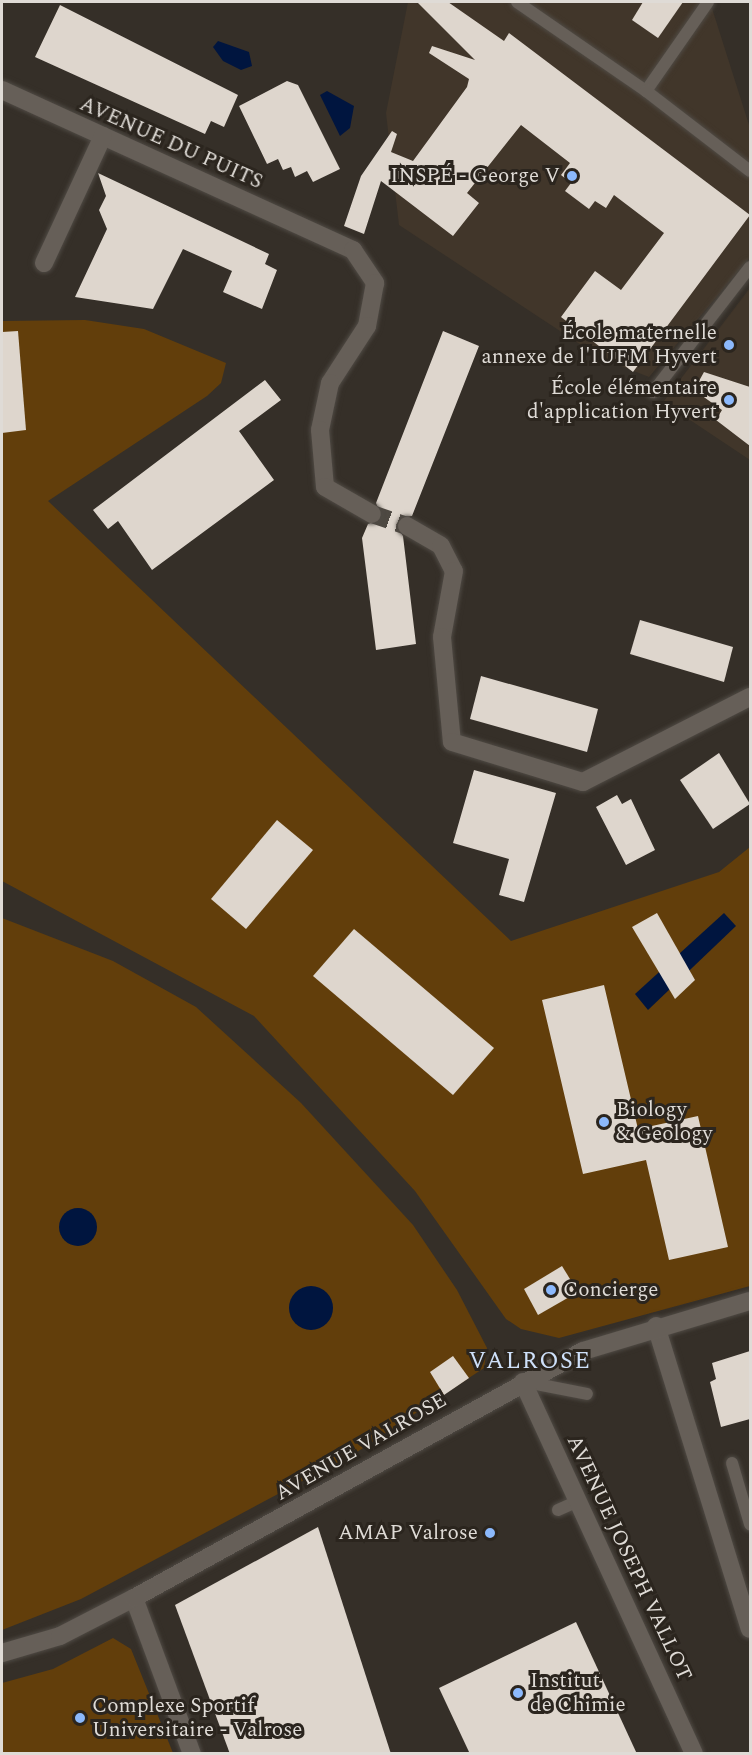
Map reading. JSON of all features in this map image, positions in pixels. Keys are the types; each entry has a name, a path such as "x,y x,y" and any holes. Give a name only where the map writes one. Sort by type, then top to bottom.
{"street":[{"name":"AVENUE DU PUITS","path":"2,90 354,250 375,283 367,326 330,383 320,430 325,487 372,514"},
{"path":"44,263 103,136"},
{"path":"407,526 441,546 454,571 442,637 452,742 583,782 750,697"},
{"name":"AVENUE VALROSE","path":"2,1653 60,1636 134,1598 583,1351 656,1326 750,1301"},
{"path":"656,1326 750,1629"},
{"name":"AVENUE JOSEPH VALLOT","path":"523,1382 694,1754"},
{"path":"134,1598 192,1754"}],"lane":[{"path":"517,2 646,91 750,171"},
{"path":"646,91 708,2"},
{"path":"652,392 750,267"},
{"path":"523,1382 587,1394"},
{"path":"732,1463 750,1524"},
{"path":"558,1510 578,1501"}],"shaded area":[{"name":"INSPÉ - George V","path":"408,2 710,2 750,128 750,257 649,377 601,358 399,225 386,113"},
{"name":"École maternelle annexe de l'IUFM Hyvert","path":"750,288 750,460 663,402"},
{"path":"85,320 144,329 226,363 221,383 207,396 48,501 511,941 719,872 750,847 750,1286 559,1338 521,1329 506,1319 415,1191 254,1016 2,881 2,321"},
{"path":"2,918 113,961 196,1007 301,1103 413,1225 457,1290 487,1348 484,1368 357,1452 81,1599 2,1630"},
{"name":"Complexe Sportif Universitaire - Valrose","path":"113,1638 131,1649 173,1753 2,1753 2,1683 53,1669"}],"water":[{"path":"218,41 249,52 252,66 241,70 223,61 213,47"},
{"path":"327,91 354,106 350,128 340,136 320,95"},
{"path":"724,913 736,926 648,1010 635,994"},
{"path":"78,1208 85,1209 91,1214 96,1220 96,1234 91,1240 85,1245 78,1246 71,1245 65,1240 60,1234 59,1227 60,1220 65,1214 71,1209"},
{"path":"311,1286 326,1293 333,1308 326,1323 311,1330 296,1323 289,1308 296,1293"}],"building":[{"path":"417,2 448,2 504,41 509,33 750,215 633,372 561,317 595,271 621,290 664,233 614,195 606,208 595,201 589,209 565,191 571,183 561,175 570,163 521,125 467,193 479,203 453,236 381,181 364,234 344,226 361,176 392,131 397,134 391,152 413,161 467,87 469,79 429,53 432,46 475,60"},
{"path":"643,2 683,2 658,38 632,20"},
{"path":"60,5 238,95 224,127 211,121 205,134 35,57"},
{"path":"287,81 298,85 340,169 313,182 307,171 295,177 291,167 283,170 278,159 267,164 239,106"},
{"path":"98,173 269,254 265,264 277,270 262,309 223,292 232,271 183,249 153,309 75,297 107,229 99,210 106,196"},
{"path":"18,331 26,430 2,433 2,332"},
{"path":"443,331 479,346 412,516 401,517 396,525 403,536 416,644 376,650 362,538 368,524 382,519 376,503"},
{"name":"École élémentaire d'application Hyvert","path":"704,372 750,387 750,446 716,420 722,410 694,390"},
{"path":"265,380 281,400 239,431 274,480 152,570 118,521 108,529 93,510"},
{"path":"640,620 733,647 724,682 630,654"},
{"path":"481,676 598,709 587,752 470,719"},
{"path":"719,753 750,804 713,829 680,780"},
{"path":"474,770 556,793 524,902 499,895 509,859 453,843"},
{"path":"617,795 622,804 631,799 655,850 626,865 596,807"},
{"path":"277,820 313,850 246,929 211,899"},
{"path":"657,913 695,980 675,999 632,927"},
{"path":"354,929 494,1048 453,1095 313,976"},
{"name":"Biology & Geology","path":"604,985 638,1129 698,1116 728,1247 669,1260 646,1160 583,1174 542,1000"},
{"name":"Concierge","path":"562,1266 578,1292 538,1315 524,1289"},
{"path":"750,1351 750,1419 721,1427 710,1382 716,1379 712,1363"},
{"path":"453,1356 469,1378 444,1395 430,1372"},
{"path":"318,1527 391,1754 230,1754 175,1605"},
{"name":"Institut de Chimie","path":"576,1622 637,1754 470,1754 439,1688"}],"tunnel":[{"path":"372,514 407,526"}],"place":[{"name":"INSPÉ - George V","path":"572,176"},
{"name":"École maternelle annexe de l'IUFM Hyvert","path":"729,345"},
{"name":"École élémentaire d'application Hyvert","path":"729,400"},
{"name":"Biology & Geology","path":"604,1122"},
{"name":"Concierge","path":"551,1290"},
{"name":"AMAP Valrose","path":"490,1533"},
{"name":"Institut de Chimie","path":"518,1693"},
{"name":"Complexe Sportif Universitaire - Valrose","path":"80,1718"}],"district":[{"name":"VALROSE","path":"530,1362"}]}
